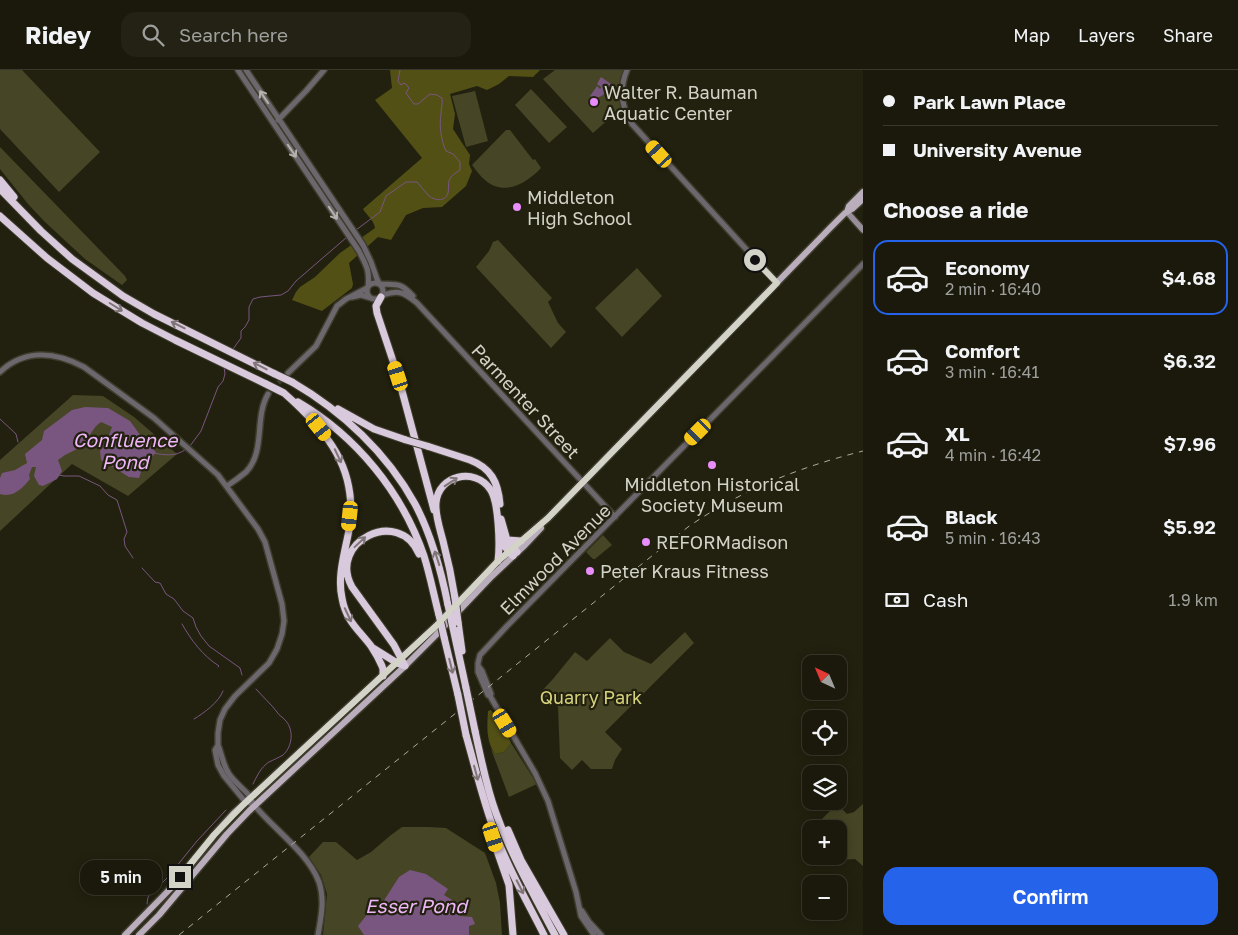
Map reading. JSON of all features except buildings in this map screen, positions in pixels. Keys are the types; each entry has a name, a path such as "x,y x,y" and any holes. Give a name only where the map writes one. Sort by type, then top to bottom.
{"highway":[{"path":"0,180 40,231"},
{"path":"0,189 40,231 72,259 123,296 154,314 292,382 374,429 476,462 489,472 495,480 499,492 502,526 513,552"},
{"path":"0,209 33,242 76,280"},
{"path":"0,216 35,249 106,301 142,323 266,384 310,409 349,440 376,470 406,515 421,548 439,615 466,736 487,810 505,856 544,935"},
{"path":"382,296 376,306 377,313 398,376 439,524"},
{"path":"283,393 326,436 336,452 345,473 350,495 350,516 341,573 341,593 351,622 371,647 382,666 383,676"},
{"path":"316,396 370,444 391,468 414,503 424,523 439,566 475,730 497,817 508,843 555,935"},
{"path":"461,667 463,658 455,598 436,503 440,491 452,479 460,476 470,476 483,481 493,494 498,533 498,561"},
{"path":"399,660 350,582 347,566 350,554 356,545 369,535 387,531 396,533 408,540 417,549 432,586"},
{"path":"498,533 502,542 513,552"},
{"path":"507,540 520,541"},
{"path":"371,647 399,660 406,666"},
{"path":"490,791 521,860 564,935"},
{"path":"487,810 487,821 508,886 513,935"}],"main road":[{"path":"847,212 849,205 863,192"},
{"path":"139,935 169,904 227,834 406,666 513,552 520,541 547,518 583,482 847,212 863,200"},
{"path":"847,212 863,230"},
{"path":"125,935 164,895 217,832 248,800 446,616 498,561 532,538 547,518"}],"street":[{"path":"238,70 359,251 370,278 368,295 371,298"},
{"path":"246,70 357,237 367,254 376,279 384,290 382,296 376,299 361,295 353,297 344,302 334,312"},
{"path":"274,124 324,70"},
{"path":"627,70 622,84 622,96 624,110 632,124 777,283"},
{"name":"Elmwood Avenue","path":"579,904 548,801 535,773 490,696 491,694 482,670 479,667 480,655 863,264"},
{"path":"288,373 316,346 337,306 346,298 372,283 380,283"},
{"name":"Parmenter Street","path":"380,283 401,286 409,292 417,303"},
{"name":"Parmenter Street","path":"382,296 391,292 400,292 417,303 615,517"},
{"path":"0,372 23,358 40,354 62,357 84,367 145,410 218,475 258,528 264,542 282,604 284,621 279,645 273,658 235,696 222,714 218,745 224,766 248,800 292,844 308,862 316,876 322,900 318,935"},
{"path":"227,486 246,471 254,460 258,445 263,405 268,394"},
{"path":"579,904 581,916 594,935"},
{"path":"579,904 588,920 601,935"}],"green space":[{"path":"0,70 22,70 100,152 59,192 0,129"},
{"name":"Walter R. Bauman Aquatic Center","path":"555,70 627,70 624,79 625,113 611,117 593,133 543,79"},
{"path":"531,89 567,127 549,143 515,105"},
{"path":"475,91 488,141 466,147 452,96"},
{"path":"506,130 510,130 541,168 529,179 507,188 492,185 472,165"},
{"path":"0,147 125,276 127,280 122,285 85,259 28,204 0,169"},
{"path":"498,240 552,298 548,302 558,323 566,332 551,348 476,267 489,251 493,242"},
{"path":"637,268 662,296 622,337 595,308"},
{"path":"73,395 103,396 134,417 177,454 128,496 72,464 0,531 0,460"},
{"path":"603,535 612,545 593,559 586,552"},
{"name":"Quarry Park","path":"685,632 694,643 605,732 622,749 612,769 591,769 582,760 572,770 560,758 558,707 539,694 575,652 587,661 610,638 624,652 651,664"},
{"path":"511,743 537,784 509,797 491,749 495,754 504,752"},
{"path":"863,804 863,866 855,859 847,859 847,820 821,820 831,810 843,810 847,814 854,812"},
{"path":"402,827 446,828 485,853 496,883 500,903 502,935 323,935 327,894 321,875 309,857 323,842 336,842 357,860 371,852"}],"shaded area":[{"path":"390,70 540,70 533,77 509,76 487,90 477,86 450,94 455,114 453,129 470,155 469,164 472,171 466,186 442,207 423,208 406,215 391,240 378,237 349,263 352,288 322,311 292,300 296,292 340,253 375,228 372,220 363,209 422,158 375,100 392,88"},
{"path":"491,710 504,727 511,743 504,752 495,754 490,744 487,722 488,711"}],"water":[{"path":"601,77 611,84 601,97 590,96 597,86 601,88 597,84"},
{"name":"Confluence Pond","path":"85,407 108,408 130,421 143,439 156,452 141,472 139,478 129,477 101,460 100,451 112,427 101,422 81,447 58,460 62,471 57,479 43,486 39,485 34,476 36,467 32,467 29,475 30,479 20,489 9,495 0,494 0,478 2,473 15,470 27,463 25,454 42,440 44,431 72,410"},
{"name":"Esser Pond","path":"410,870 426,874 448,889 444,895 457,903 460,916 472,917 475,924 469,926 469,935 364,935 358,926 369,912 383,902 399,877"}],"waterway":[{"path":"356,230 380,212 386,196 406,182 417,182 428,195 439,200 446,196 450,179 460,170 460,162 453,154 446,151 443,142 440,123 442,98 430,94 418,104 414,104 406,93 409,88 406,84 401,85 398,81 400,70"},
{"path":"233,349 241,338 241,331 249,320 249,307 253,299 281,295 288,291 296,281 347,237"},
{"path":"190,446 201,431 218,387 223,381 225,374 224,366"},
{"path":"0,419 16,434 18,442"},
{"path":"153,453 173,455 185,450"},
{"path":"59,475 79,476 100,486 108,495 117,500 127,532 124,539 125,546 133,558"},
{"path":"142,568 155,582 160,583 166,594 174,599 183,611 193,618 201,636 209,646 240,668 242,675"},
{"path":"182,624 198,647 218,667"},
{"path":"253,784 264,766 283,755 289,747 291,738 288,724 256,689"},
{"path":"194,719 215,703 223,691"},
{"path":"147,904 148,897 226,810"}],"tunnel":[{"path":"268,394 284,377"}],"railway":[{"path":"179,935 688,527 729,502 772,481 817,464 863,451"}],"place":[{"name":"Walter R. Bauman Aquatic Center","path":"594,102"},
{"name":"Middleton High School","path":"517,207"},
{"name":"Middleton Historical Society Museum","path":"712,465"},
{"name":"REFORMadison","path":"646,542"},
{"name":"Peter Kraus Fitness","path":"590,571"}],"route":[{"path":"180,877 233,814 436,626 498,561 548,518 777,283 755,260"}]}
